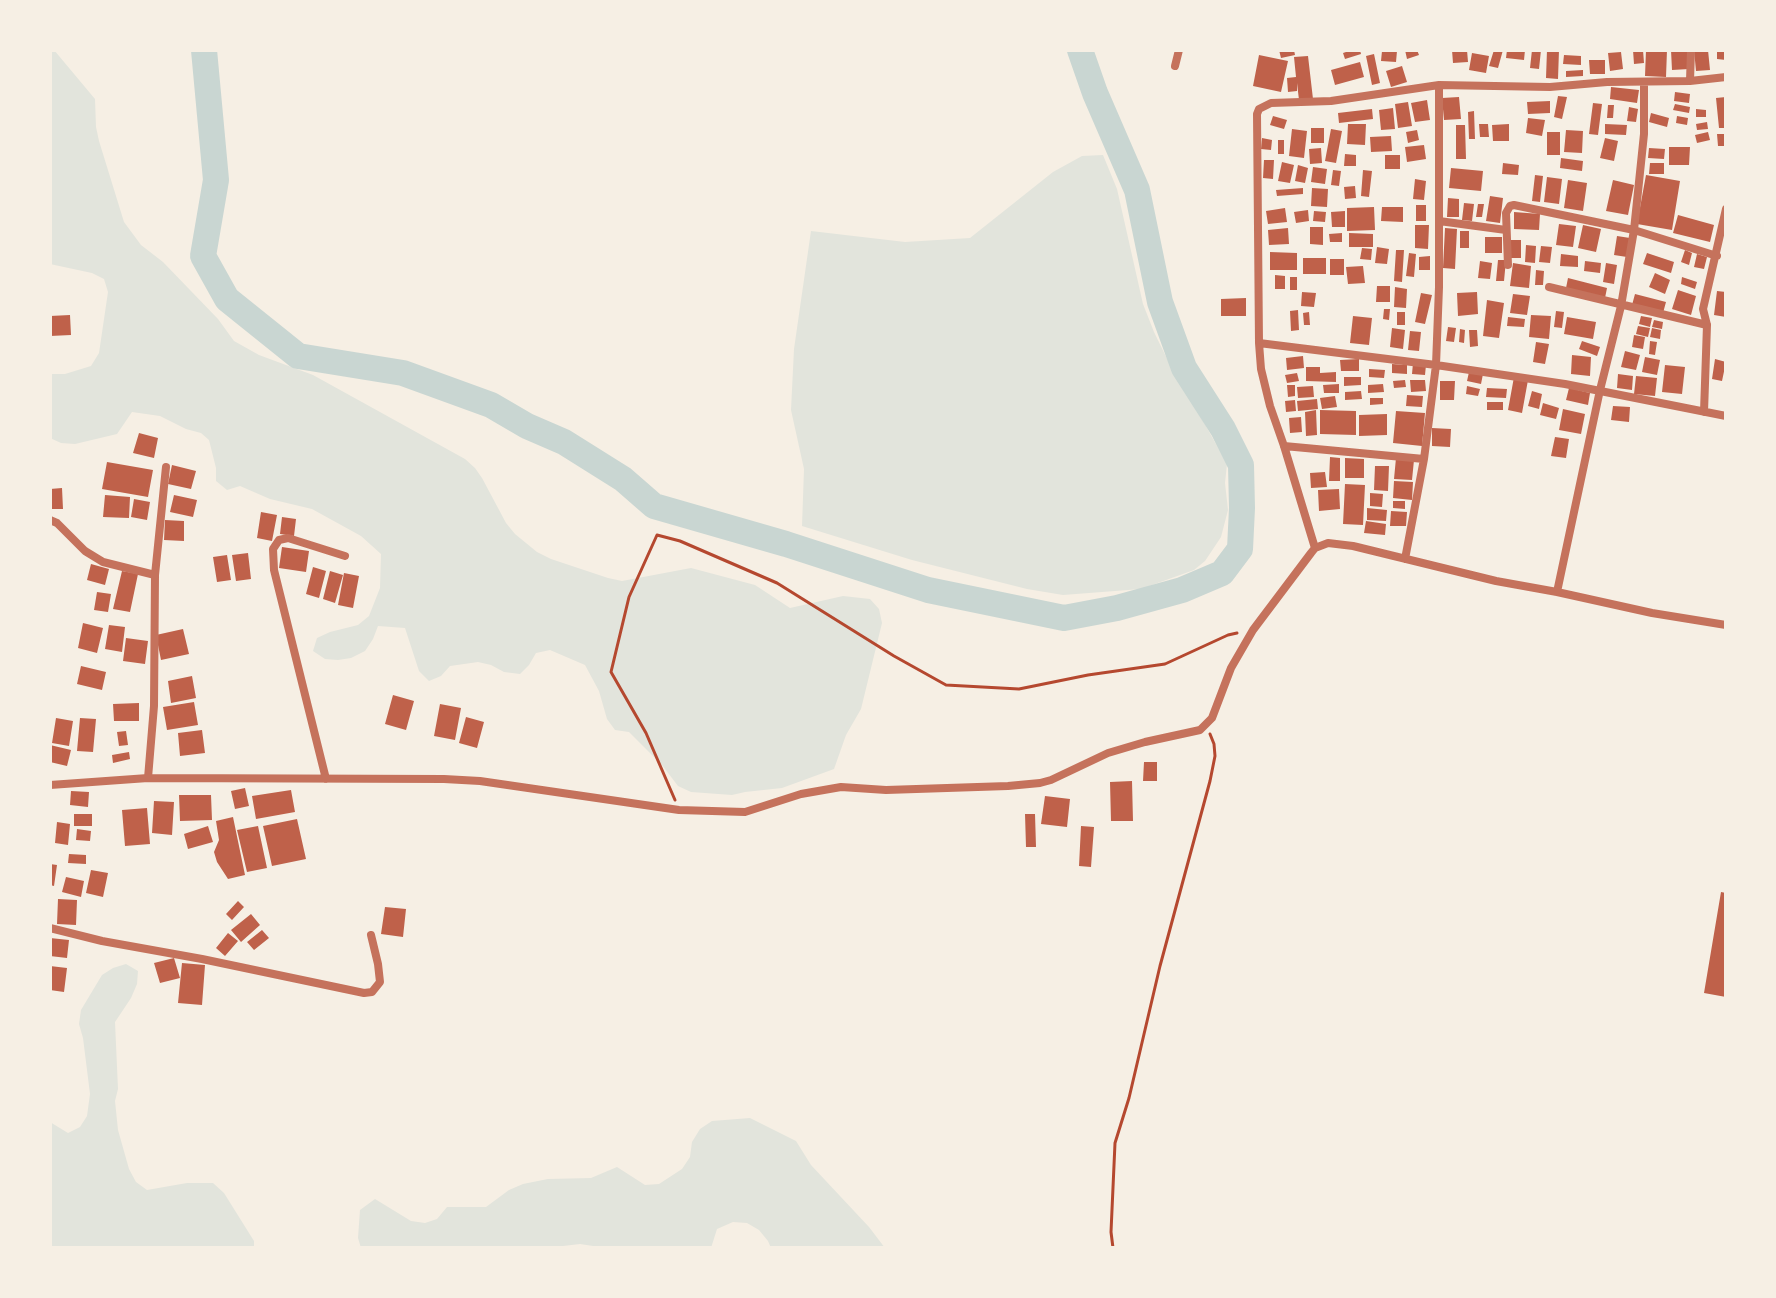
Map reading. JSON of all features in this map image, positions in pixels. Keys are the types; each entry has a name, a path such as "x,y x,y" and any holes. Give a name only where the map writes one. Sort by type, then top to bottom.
{"street":[{"path":"1175,66 1179,50"},
{"path":"1690,81 1691,50"},
{"path":"1315,548 1261,369 1259,109 1271,103 1331,101 1439,85 1550,87 1726,77"},
{"path":"1557,592 1621,306 1634,230 1644,134 1644,82"},
{"path":"1405,559 1424,459 1436,365 1439,85"},
{"path":"1508,265 1506,213 1514,205 1634,230 1717,256"},
{"path":"1704,412 1707,325 1703,309 1726,209"},
{"path":"1439,221 1506,230"},
{"path":"1549,287 1707,325"},
{"path":"1259,343 1600,390 1726,416"},
{"path":"1284,446 1424,459"},
{"path":"148,778 154,706 155,575 166,467"},
{"path":"50,520 85,551 103,562 155,575"},
{"path":"326,779 274,570 273,549 279,540 288,538 345,556"},
{"path":"50,785 148,778 480,781 679,810 745,812 801,794 841,787 886,790 1040,783 1108,753 1181,736 1206,725 1212,718 1231,668 1253,630 1315,548 1328,543 1353,546 1496,581 1726,625"},
{"path":"50,928 364,993 372,992 380,982 371,935"}],"path":[{"path":"679,810 646,733 611,672 629,597 657,535 680,541 777,583 946,685 1019,689 1165,664 1228,635 1253,630"},
{"path":"1113,1248 1115,1143 1210,781 1215,756 1206,725"}],"shaded area":[{"path":"50,50 54,50 95,99 99,141 124,222 141,245 163,262 218,319 234,341 259,355 313,375 465,459 482,478 506,523 537,552 622,581 691,568 755,585 790,608 843,596 870,599 879,609 882,623 861,709 846,735 834,769 782,788 732,795 691,792 678,786 629,732 615,730 607,719 599,691 585,665 550,650 536,653 520,674 504,672 478,662 450,666 441,676 429,681 419,671 405,628 378,626 365,651 351,658 325,659 313,651 317,638 358,625 369,616 380,588 381,554 361,536 312,509 270,499 240,486 227,490 216,481 209,440 201,433 160,416 132,412 117,434 75,444 50,438 50,374 65,374 91,366 99,353 108,292 104,279 92,273 50,264"},
{"path":"1103,155 1117,189 1143,304 1154,332 1175,375 1227,464 1225,483 1228,510 1221,537 1205,561 1194,570 1141,589 1063,595 912,560 802,526 804,469 791,410 794,349 811,231 905,242 970,238 1053,172 1082,156"},
{"path":"126,964 138,971 137,984 115,1022 118,1089 115,1101 118,1130 129,1169 136,1182 147,1190 187,1183 213,1183 224,1193 254,1241 254,1248 50,1248 50,1122 68,1133 80,1127 87,1116 90,1094 79,1024 81,1010 102,975"},
{"path":"750,1118 796,1141 811,1165 885,1248 771,1248 759,1230 747,1223 733,1222 717,1229 711,1248 597,1248 580,1244 546,1248 361,1248 358,1238 360,1210 375,1199 411,1221 425,1223 437,1219 447,1207 486,1207 523,1184 548,1179 591,1178 617,1167 645,1185 659,1184 682,1169 700,1129 712,1121"}],"building":[{"path":"1279,50 1294,50 1295,55 1281,58"},
{"path":"1360,50 1361,54 1345,59 1343,53"},
{"path":"1405,50 1417,50 1419,55 1407,59"},
{"path":"1452,50 1467,50 1468,62 1453,63"},
{"path":"1494,50 1503,50 1498,68 1489,66"},
{"path":"1507,50 1525,50 1524,60 1506,58"},
{"path":"1532,50 1541,50 1539,69 1530,68"},
{"path":"1547,50 1559,50 1558,79 1546,78"},
{"path":"1633,50 1643,50 1644,63 1634,64"},
{"path":"1646,50 1667,50 1666,77 1645,76"},
{"path":"1671,50 1688,50 1689,69 1672,70"},
{"path":"1694,50 1708,50 1710,70 1696,71"},
{"path":"1717,50 1726,50 1726,60 1717,59"},
{"path":"1382,51 1397,51 1396,62 1381,61"},
{"path":"1621,52 1623,69 1610,71 1608,53"},
{"path":"1472,53 1489,56 1486,73 1469,70"},
{"path":"1374,54 1380,83 1372,85 1366,56"},
{"path":"1259,55 1288,61 1281,92 1253,86"},
{"path":"1564,55 1581,56 1581,65 1563,64"},
{"path":"1308,56 1313,99 1299,100 1297,83 1297,91 1288,92 1287,78 1296,77 1294,57"},
{"path":"1589,60 1605,60 1605,74 1590,74"},
{"path":"1360,62 1364,77 1335,85 1331,70"},
{"path":"1402,66 1407,82 1391,87 1386,71"},
{"path":"1583,70 1583,76 1566,77 1566,71"},
{"path":"1611,87 1639,90 1637,103 1610,99"},
{"path":"1675,92 1690,94 1689,103 1674,101"},
{"path":"1558,96 1567,97 1562,119 1554,117"},
{"path":"1459,97 1461,119 1444,120 1442,98"},
{"path":"1726,97 1726,128 1719,128 1716,98"},
{"path":"1427,100 1430,120 1415,122 1411,103"},
{"path":"1550,101 1550,113 1528,114 1527,102"},
{"path":"1408,102 1412,126 1398,128 1395,104"},
{"path":"1593,103 1602,104 1598,135 1589,134"},
{"path":"1675,104 1690,107 1689,113 1673,110"},
{"path":"1608,105 1614,105 1613,118 1607,118"},
{"path":"1629,107 1638,109 1636,122 1627,121"},
{"path":"1393,108 1395,129 1381,130 1379,110"},
{"path":"1372,109 1373,119 1339,123 1338,113"},
{"path":"1696,109 1706,110 1706,117 1696,117"},
{"path":"1474,111 1475,139 1469,139 1468,112"},
{"path":"1651,113 1669,118 1667,127 1649,122"},
{"path":"1273,116 1287,120 1284,129 1270,125"},
{"path":"1677,116 1688,118 1687,125 1676,123"},
{"path":"1528,118 1545,120 1542,136 1526,133"},
{"path":"1707,122 1708,129 1697,130 1696,124"},
{"path":"1348,124 1366,124 1365,145 1347,144"},
{"path":"1479,124 1488,124 1489,137 1480,137"},
{"path":"1509,124 1509,141 1493,141 1492,125"},
{"path":"1605,124 1627,125 1626,135 1605,134"},
{"path":"1456,125 1465,125 1466,159 1456,159"},
{"path":"1311,128 1324,128 1324,143 1311,143"},
{"path":"1292,129 1307,131 1304,158 1289,156"},
{"path":"1331,129 1342,131 1336,163 1325,161"},
{"path":"1417,130 1419,140 1408,143 1406,132"},
{"path":"1566,130 1583,131 1582,153 1564,152"},
{"path":"1547,132 1560,132 1560,155 1547,155"},
{"path":"1708,132 1710,140 1697,143 1695,135"},
{"path":"1717,134 1726,134 1726,146 1718,146"},
{"path":"1391,136 1392,151 1371,152 1370,137"},
{"path":"1262,138 1272,140 1271,150 1261,149"},
{"path":"1605,138 1618,141 1614,161 1600,158"},
{"path":"1278,140 1284,140 1284,154 1278,154"},
{"path":"1424,145 1426,159 1407,162 1405,147"},
{"path":"1669,147 1690,147 1689,165 1669,165"},
{"path":"1321,148 1322,163 1310,164 1309,149"},
{"path":"1649,148 1665,149 1664,159 1648,158"},
{"path":"1345,154 1356,155 1356,166 1344,166"},
{"path":"1385,155 1400,155 1400,169 1385,169"},
{"path":"1561,158 1583,161 1582,171 1560,168"},
{"path":"1264,160 1274,160 1273,179 1263,178"},
{"path":"1282,162 1294,165 1290,183 1278,181"},
{"path":"1503,163 1519,165 1518,175 1502,174"},
{"path":"1650,163 1664,163 1664,174 1649,174"},
{"path":"1298,165 1308,168 1305,183 1295,181"},
{"path":"1313,167 1327,169 1325,184 1311,182"},
{"path":"1451,168 1483,171 1481,191 1449,188"},
{"path":"1333,170 1341,171 1339,186 1331,185"},
{"path":"1363,170 1372,171 1369,197 1361,196"},
{"path":"1535,175 1543,176 1540,202 1532,201"},
{"path":"1646,175 1680,181 1672,230 1637,224"},
{"path":"1547,177 1562,179 1559,204 1544,202"},
{"path":"1415,179 1426,181 1424,200 1413,199"},
{"path":"1568,180 1587,183 1583,211 1564,208"},
{"path":"1613,180 1634,185 1628,215 1606,211"},
{"path":"1355,186 1356,198 1345,199 1344,187"},
{"path":"1303,188 1303,194 1277,196 1276,190"},
{"path":"1312,188 1328,189 1327,207 1311,206"},
{"path":"1490,196 1503,198 1500,223 1486,221"},
{"path":"1448,198 1459,199 1459,217 1447,217"},
{"path":"1464,203 1474,204 1472,221 1462,220"},
{"path":"1478,204 1484,204 1482,217 1476,217"},
{"path":"1416,205 1426,205 1426,221 1416,221"},
{"path":"1374,207 1375,230 1347,231 1347,208"},
{"path":"1382,207 1403,207 1403,222 1381,221"},
{"path":"1285,208 1287,222 1268,224 1266,211"},
{"path":"1308,210 1309,221 1296,223 1294,212"},
{"path":"1314,211 1326,212 1325,222 1313,221"},
{"path":"1345,211 1345,227 1332,227 1331,212"},
{"path":"1514,212 1540,214 1539,230 1514,229"},
{"path":"1678,215 1714,225 1710,242 1673,233"},
{"path":"1559,224 1576,226 1573,247 1556,245"},
{"path":"1415,225 1429,225 1428,249 1415,248"},
{"path":"1583,225 1601,229 1596,252 1578,248"},
{"path":"1310,227 1323,227 1323,245 1310,244"},
{"path":"1288,228 1289,244 1269,245 1268,230"},
{"path":"1445,228 1457,229 1455,269 1443,268"},
{"path":"1460,231 1469,231 1469,248 1460,248"},
{"path":"1342,233 1342,242 1330,242 1329,234"},
{"path":"1349,233 1373,234 1373,247 1349,247"},
{"path":"1617,236 1630,238 1627,257 1614,255"},
{"path":"1485,237 1502,237 1502,253 1485,253"},
{"path":"1511,240 1521,240 1521,258 1511,258"},
{"path":"1526,245 1536,246 1535,263 1525,262"},
{"path":"1541,246 1552,247 1550,263 1539,262"},
{"path":"1377,247 1389,249 1387,264 1375,263"},
{"path":"1362,248 1372,249 1371,260 1360,259"},
{"path":"1396,250 1404,250 1402,282 1394,281"},
{"path":"1685,250 1692,253 1689,265 1681,262"},
{"path":"1270,252 1297,253 1297,270 1270,270"},
{"path":"1409,253 1416,254 1414,277 1406,276"},
{"path":"1647,253 1674,262 1671,273 1643,264"},
{"path":"1561,254 1578,256 1578,267 1560,266"},
{"path":"1697,254 1707,257 1704,269 1694,267"},
{"path":"1430,256 1430,270 1419,270 1419,257"},
{"path":"1303,258 1326,258 1326,274 1303,274"},
{"path":"1330,259 1344,259 1344,275 1330,275"},
{"path":"1498,260 1506,260 1504,281 1496,281"},
{"path":"1480,261 1492,263 1490,279 1478,278"},
{"path":"1585,261 1601,263 1600,273 1584,271"},
{"path":"1513,263 1531,266 1529,288 1510,286"},
{"path":"1606,263 1617,265 1614,284 1603,282"},
{"path":"1363,266 1365,283 1348,284 1346,267"},
{"path":"1536,270 1544,271 1543,285 1535,285"},
{"path":"1655,273 1670,280 1665,294 1649,287"},
{"path":"1275,275 1285,276 1285,289 1275,289"},
{"path":"1290,277 1297,277 1297,290 1290,290"},
{"path":"1682,277 1697,282 1695,289 1681,284"},
{"path":"1568,278 1607,288 1605,298 1566,288"},
{"path":"1377,286 1390,286 1390,302 1376,302"},
{"path":"1395,287 1407,289 1406,308 1394,307"},
{"path":"1678,290 1696,296 1691,315 1672,309"},
{"path":"1717,291 1726,292 1726,317 1714,315"},
{"path":"1302,292 1316,293 1314,307 1301,306"},
{"path":"1477,292 1478,314 1458,316 1457,293"},
{"path":"1421,293 1432,295 1425,324 1415,322"},
{"path":"1513,294 1530,296 1527,315 1510,313"},
{"path":"1635,294 1666,302 1663,313 1632,305"},
{"path":"1246,298 1246,316 1221,316 1221,299"},
{"path":"1487,300 1504,303 1499,338 1483,336"},
{"path":"1384,309 1390,309 1389,320 1383,319"},
{"path":"1298,310 1299,330 1291,331 1290,311"},
{"path":"1556,311 1564,312 1562,328 1554,327"},
{"path":"1309,312 1310,325 1304,325 1303,313"},
{"path":"1397,312 1405,312 1405,325 1397,325"},
{"path":"70,315 71,335 50,336 50,316"},
{"path":"1531,315 1551,316 1549,339 1529,337"},
{"path":"1353,316 1372,318 1369,345 1350,343"},
{"path":"1641,316 1652,318 1650,327 1639,324"},
{"path":"1508,317 1525,319 1524,327 1507,326"},
{"path":"1567,317 1596,322 1593,339 1564,334"},
{"path":"1654,320 1663,322 1662,329 1652,327"},
{"path":"1638,326 1650,328 1648,337 1636,334"},
{"path":"1448,327 1456,328 1454,342 1446,341"},
{"path":"1392,328 1405,330 1403,349 1390,347"},
{"path":"1652,328 1661,330 1660,339 1650,337"},
{"path":"1460,329 1465,330 1464,343 1459,342"},
{"path":"1469,330 1477,330 1478,346 1470,347"},
{"path":"1410,331 1421,332 1419,351 1408,350"},
{"path":"1634,335 1645,337 1643,349 1632,347"},
{"path":"1582,341 1600,347 1597,356 1579,349"},
{"path":"1650,341 1657,342 1655,355 1649,354"},
{"path":"1536,342 1549,344 1545,364 1533,362"},
{"path":"1625,351 1640,355 1636,370 1621,367"},
{"path":"1572,355 1591,357 1590,376 1571,374"},
{"path":"1303,356 1304,368 1287,370 1286,358"},
{"path":"1645,357 1660,360 1657,375 1642,372"},
{"path":"1359,359 1359,371 1341,371 1340,360"},
{"path":"1715,359 1726,362 1722,381 1712,379"},
{"path":"1413,363 1426,365 1425,375 1412,374"},
{"path":"1392,364 1407,365 1407,374 1392,373"},
{"path":"1665,365 1685,367 1682,394 1662,392"},
{"path":"1306,367 1320,367 1320,373 1336,372 1336,382 1306,381"},
{"path":"1369,369 1385,370 1384,378 1369,377"},
{"path":"1469,372 1483,374 1481,384 1467,381"},
{"path":"1297,373 1299,381 1287,383 1285,375"},
{"path":"1618,374 1633,376 1632,390 1617,388"},
{"path":"1636,376 1657,378 1655,396 1634,394"},
{"path":"1344,377 1361,377 1361,385 1344,386"},
{"path":"1514,377 1528,380 1522,413 1508,410"},
{"path":"1405,380 1406,387 1394,388 1393,381"},
{"path":"1410,380 1425,380 1426,391 1411,392"},
{"path":"1440,381 1455,381 1454,400 1440,400"},
{"path":"1339,384 1339,393 1324,393 1323,385"},
{"path":"1383,384 1384,392 1368,393 1368,385"},
{"path":"1287,385 1295,385 1295,396 1288,397"},
{"path":"1313,386 1314,397 1298,398 1297,387"},
{"path":"1467,386 1480,389 1478,396 1466,394"},
{"path":"1487,388 1507,389 1506,398 1486,397"},
{"path":"1569,388 1590,393 1588,405 1566,400"},
{"path":"1361,391 1362,399 1345,400 1345,392"},
{"path":"1532,391 1542,394 1539,409 1528,406"},
{"path":"1407,395 1423,396 1422,407 1406,406"},
{"path":"1335,396 1337,407 1322,409 1320,398"},
{"path":"1370,398 1383,398 1383,404 1370,405"},
{"path":"1317,399 1318,409 1298,411 1297,401"},
{"path":"1295,400 1296,411 1286,412 1285,401"},
{"path":"1487,402 1503,402 1503,410 1487,410"},
{"path":"1543,403 1559,408 1556,419 1540,415"},
{"path":"1613,406 1630,407 1629,422 1611,420"},
{"path":"1563,409 1585,414 1581,434 1559,430"},
{"path":"1316,410 1317,435 1306,436 1305,412"},
{"path":"1320,410 1356,411 1356,435 1320,434"},
{"path":"1396,411 1425,413 1422,446 1393,443"},
{"path":"1387,414 1387,435 1359,436 1359,415"},
{"path":"1301,417 1302,432 1290,433 1289,418"},
{"path":"1432,428 1451,429 1450,447 1432,446"},
{"path":"139,433 158,438 154,458 133,453"},
{"path":"1555,437 1569,439 1566,458 1551,456"},
{"path":"1330,457 1340,458 1340,481 1329,481"},
{"path":"1345,458 1364,459 1364,478 1345,478"},
{"path":"1396,458 1414,460 1412,480 1394,479"},
{"path":"107,462 153,470 148,497 102,489"},
{"path":"172,465 196,471 191,489 168,484"},
{"path":"1375,466 1389,466 1388,491 1374,490"},
{"path":"1325,472 1327,487 1311,488 1310,473"},
{"path":"1394,481 1413,482 1412,500 1393,498"},
{"path":"1345,484 1365,485 1363,525 1343,524"},
{"path":"62,488 63,509 50,509 50,489"},
{"path":"1339,489 1340,509 1319,511 1318,490"},
{"path":"1370,493 1383,494 1382,507 1370,506"},
{"path":"105,495 130,497 129,518 103,517"},
{"path":"174,495 197,500 193,517 170,512"},
{"path":"134,499 150,502 147,520 131,517"},
{"path":"1393,501 1405,501 1405,509 1393,508"},
{"path":"1367,508 1387,510 1386,521 1367,520"},
{"path":"1391,511 1407,512 1406,526 1390,526"},
{"path":"261,512 277,515 272,541 257,538"},
{"path":"282,517 296,519 294,536 280,534"},
{"path":"165,520 184,521 184,541 164,540"},
{"path":"1366,521 1386,524 1385,535 1364,533"},
{"path":"282,547 309,551 306,572 279,568"},
{"path":"248,553 251,579 236,581 232,555"},
{"path":"227,555 231,580 217,582 213,557"},
{"path":"91,564 109,569 105,585 87,580"},
{"path":"313,567 326,571 319,598 306,594"},
{"path":"122,571 138,574 130,612 113,609"},
{"path":"330,571 343,575 335,603 323,599"},
{"path":"344,573 359,576 353,608 338,605"},
{"path":"97,592 111,594 108,612 94,610"},
{"path":"83,623 103,628 97,653 78,648"},
{"path":"109,625 125,627 122,652 105,649"},
{"path":"183,629 189,654 161,660 156,635"},
{"path":"126,638 148,641 145,664 123,661"},
{"path":"81,666 106,672 102,690 77,684"},
{"path":"192,676 196,698 171,703 168,681"},
{"path":"393,695 414,701 406,730 385,724"},
{"path":"194,702 198,725 167,730 163,707"},
{"path":"139,703 139,721 114,721 113,704"},
{"path":"440,704 461,708 455,740 434,736"},
{"path":"466,717 484,722 477,748 459,743"},
{"path":"56,718 73,721 69,746 52,743"},
{"path":"80,718 96,719 93,752 77,751"},
{"path":"202,730 205,753 180,756 178,733"},
{"path":"126,731 128,745 119,746 117,732"},
{"path":"50,745 71,750 67,766 50,762"},
{"path":"129,752 130,759 113,763 112,755"},
{"path":"1144,762 1157,762 1157,781 1143,781"},
{"path":"1132,781 1133,821 1111,821 1110,782"},
{"path":"245,788 249,806 235,809 231,791"},
{"path":"291,790 295,812 256,819 252,796"},
{"path":"71,791 89,792 88,807 70,805"},
{"path":"179,795 211,795 212,820 180,821"},
{"path":"1045,796 1070,799 1067,827 1041,824"},
{"path":"154,801 174,802 172,835 152,833"},
{"path":"147,808 150,844 125,846 122,810"},
{"path":"74,814 92,814 92,826 74,826"},
{"path":"1025,814 1035,814 1036,847 1026,847"},
{"path":"233,817 245,875 228,879 214,852 219,840 216,821"},
{"path":"297,819 306,859 272,866 263,826"},
{"path":"57,822 70,824 68,845 55,843"},
{"path":"208,826 213,842 188,849 184,834"},
{"path":"258,826 267,868 247,872 237,830"},
{"path":"1081,826 1094,827 1091,867 1079,866"},
{"path":"77,829 91,831 90,841 76,840"},
{"path":"69,854 86,855 86,864 68,863"},
{"path":"50,864 57,865 54,886 50,885"},
{"path":"91,870 108,873 103,897 86,893"},
{"path":"66,877 84,881 81,897 62,892"},
{"path":"1721,892 1726,893 1726,997 1704,993"},
{"path":"58,899 77,900 76,925 57,924"},
{"path":"238,901 244,907 232,920 226,914"},
{"path":"385,907 406,909 403,937 381,934"},
{"path":"251,914 260,925 241,942 231,930"},
{"path":"262,930 269,938 254,950 247,942"},
{"path":"228,933 238,941 225,956 216,948"},
{"path":"50,938 69,940 67,958 50,956"},
{"path":"174,958 180,978 160,983 154,963"},
{"path":"182,963 205,965 202,1005 178,1003"},
{"path":"50,966 67,968 64,992 50,990"}],"waterway":[{"path":"204,50 216,180 203,256 227,299 298,356 403,373 491,405 527,426 564,442 623,479 654,506 928,590 1064,618 1117,608 1182,590 1222,573 1240,549 1242,508 1241,465 1223,429 1184,368 1160,302 1137,190 1080,50"}]}
